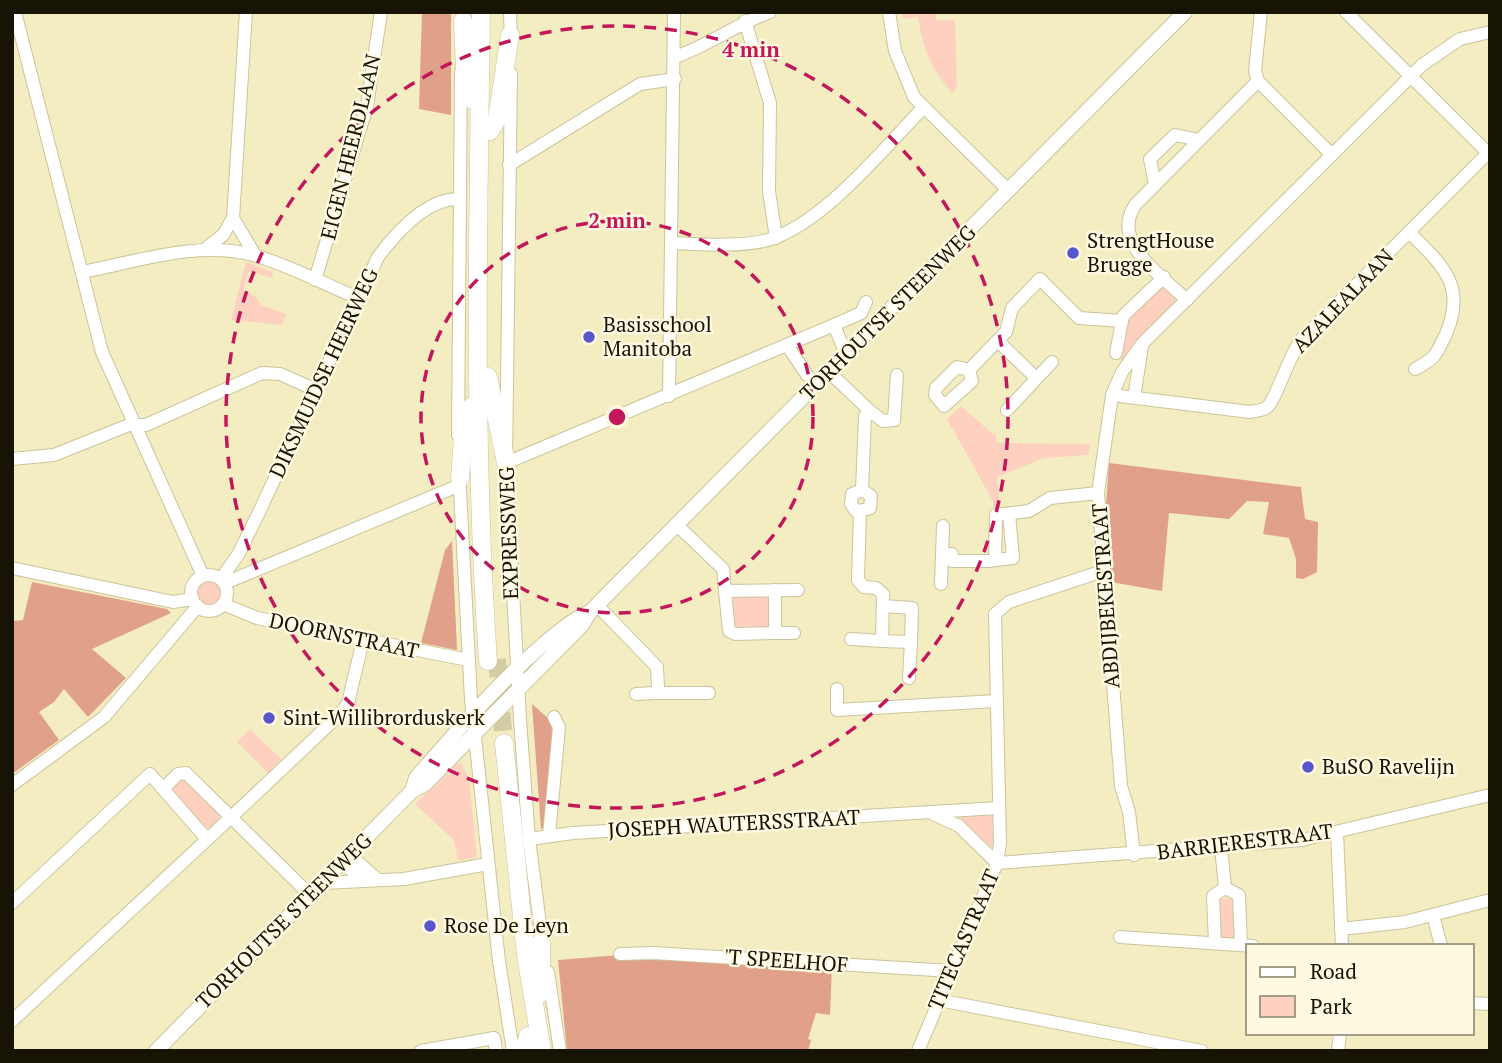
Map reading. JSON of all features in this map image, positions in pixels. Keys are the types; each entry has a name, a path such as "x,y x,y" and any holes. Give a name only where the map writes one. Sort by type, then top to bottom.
{"highway":[{"name":"EXPRESSWEG","path":"481,12 485,128"},
{"name":"EXPRESSWEG","path":"491,12 485,128 482,382 490,512 492,660"},
{"path":"463,16 465,68 485,128 496,119 510,35"},
{"path":"460,482 463,438 482,382 494,393 506,463"},
{"path":"499,744 510,904 530,1042 542,1051"},
{"path":"530,1042 543,1014 541,942"}],"main road":[{"name":"TORHOUTSE STEENWEG","path":"156,1051 412,791 425,784 582,625 593,609 1185,12"},
{"name":"TORHOUTSE STEENWEG","path":"412,791 416,778 473,711 516,668 575,619 593,609"}],"street":[{"path":"15,12 102,352 203,576"},
{"path":"204,250 223,235 233,218 246,12"},
{"name":"EIGEN HEERDLAAN","path":"315,280 367,106 380,12"},
{"name":"EXPRESSWEG","path":"510,12 506,463 516,668 529,839 541,942 560,1051"},
{"path":"669,396 674,12"},
{"path":"675,57 699,49 745,21 770,12"},
{"path":"889,12 896,57 914,97 1009,191"},
{"path":"1261,12 1255,71 1258,81 1332,155"},
{"path":"1346,12 1489,153"},
{"path":"463,16 459,199 460,482 468,660 488,864 513,1051"},
{"path":"745,21 770,103 769,191 776,237"},
{"name":"ABDIJBEKESTRAAT","path":"1134,855 1129,812 1121,786 1098,493 1112,395 1122,372 1142,344 1411,77 1447,46 1473,34 1490,32"},
{"path":"509,165 640,84 675,79"},
{"path":"1187,300 1136,249 1127,227 1130,212 1258,81"},
{"path":"672,243 747,244 776,237 814,217 924,107"},
{"path":"1155,185 1150,159 1175,135 1199,140"},
{"name":"AZALEALAAN","path":"1112,395 1250,412 1266,408 1275,399 1287,362 1301,340 1489,153"},
{"name":"DIKSMUIDSE HEERWEG","path":"223,604 227,594 223,581 239,553 379,257 400,230 445,199 459,199"},
{"path":"233,218 255,255"},
{"path":"1409,232 1441,264 1448,276 1454,306 1435,358 1415,369"},
{"path":"82,272 204,250 255,255 359,298"},
{"path":"1116,353 1122,321 1132,307 1164,277"},
{"path":"969,370 1006,332 1012,308 1040,279 1079,318 1099,322 1108,318 1122,321"},
{"path":"506,463 861,313 866,302"},
{"path":"834,325 857,343"},
{"path":"834,325 846,354"},
{"path":"998,341 1036,378"},
{"path":"1134,398 1142,344"},
{"path":"787,345 807,375"},
{"path":"1007,410 1052,362"},
{"path":"829,372 883,421 894,420 897,375"},
{"path":"12,460 54,455 129,425 146,425 262,373 280,374 316,390"},
{"path":"870,411 865,416 862,490 855,491 852,497 853,509 860,511 858,580 866,588 880,590 883,606 882,641"},
{"path":"12,785 104,717 195,602 195,583 203,576 213,575 223,581 460,482"},
{"path":"945,561 995,560 996,515 1029,511 1050,498 1098,493"},
{"path":"677,525 723,569 729,631 735,634 794,633"},
{"path":"941,584 945,561 943,526"},
{"path":"12,568 173,602 195,602 214,610 223,604"},
{"name":"TITECASTRAAT","path":"918,1051 997,863 999,808 994,626 997,611 1009,602 1103,571"},
{"path":"775,590 775,633"},
{"path":"725,591 798,590"},
{"name":"DOORNSTRAAT","path":"223,604 245,615 468,660"},
{"path":"883,606 912,608 909,678"},
{"path":"593,609 657,667 658,688 655,693"},
{"path":"850,639 911,642"},
{"path":"12,1021 206,838 231,819 345,708 363,640"},
{"path":"836,690 837,710 996,701"},
{"path":"636,694 709,693"},
{"path":"549,836 559,727 554,717"},
{"path":"163,789 178,774 186,773 310,895"},
{"path":"12,903 150,774 206,838"},
{"name":"BARRIERESTRAAT","path":"997,863 1134,855 1302,840 1490,795"},
{"name":"JOSEPH WAUTERSSTRAAT","path":"529,839 565,834 999,808"},
{"name":"JOSEPH WAUTERSSTRAAT","path":"919,813 938,816 955,823 997,863"},
{"path":"1337,832 1342,944"},
{"path":"1221,847 1224,888"},
{"path":"347,858 378,880"},
{"path":"347,858 362,881"},
{"path":"323,883 426,876 488,864"},
{"path":"1215,943 1213,896 1224,888"},
{"path":"1224,888 1239,895 1247,944"},
{"path":"1341,929 1378,926 1490,900"},
{"path":"1433,915 1440,944"},
{"path":"1120,937 1246,945"},
{"name":"'T SPEELHOF","path":"620,954 653,953 952,971"},
{"path":"939,1000 1202,1051"},
{"path":"421,1051 494,1038 496,1051"}],"green space":[{"path":"903,12 935,12 936,20 955,20 957,88 952,93 929,58 918,17 903,19"},
{"path":"246,262 273,272 272,278 249,271 243,290 256,297 261,305 287,314 282,325 231,320"},
{"path":"1162,285 1177,302 1156,323 1148,326 1150,329 1122,362 1119,351 1124,329 1137,310"},
{"path":"961,406 993,434 995,432 997,443 1090,444 1088,455 1044,458 997,477 1000,509 994,509 993,501 947,419"},
{"path":"209,577 219,582 224,592 219,602 209,607 199,602 194,592 199,582"},
{"path":"769,595 771,628 734,631 729,597"},
{"path":"250,729 281,759 268,773 237,742"},
{"path":"461,763 469,779 477,857 458,861 454,840 415,804"},
{"path":"183,777 222,813 211,828 203,827 172,791 172,785"},
{"path":"991,815 994,821 994,845 991,847 961,820 962,816"},
{"path":"1232,898 1235,938 1221,938 1219,900"}],"shaded area":[{"path":"422,12 451,12 451,115 419,109"},
{"path":"1109,463 1301,487 1305,519 1318,522 1317,572 1303,579 1296,578 1296,559 1289,538 1263,534 1269,502 1247,501 1229,519 1169,513 1162,591 1111,582 1106,505"},
{"path":"452,541 457,650 421,643 445,550"},
{"path":"32,582 167,609 171,613 92,649 126,678 88,717 64,689 54,702 39,712 59,740 12,774 12,621 23,620"},
{"path":"532,704 549,719 554,734 544,828 541,829"},
{"path":"619,955 832,964 830,1015 816,1013 808,1039 811,1040 808,1051 567,1051 558,960"}],"tunnel":[{"path":"497,659 504,743"}],"place":[{"name":"StrengtHouse Brugge","path":"1073,253"},
{"name":"Basisschool Manitoba","path":"589,337"},
{"name":"Sint-Willibrorduskerk","path":"269,718"},
{"name":"BuSO Ravelijn","path":"1308,767"},
{"name":"Rose De Leyn","path":"430,926"}]}
